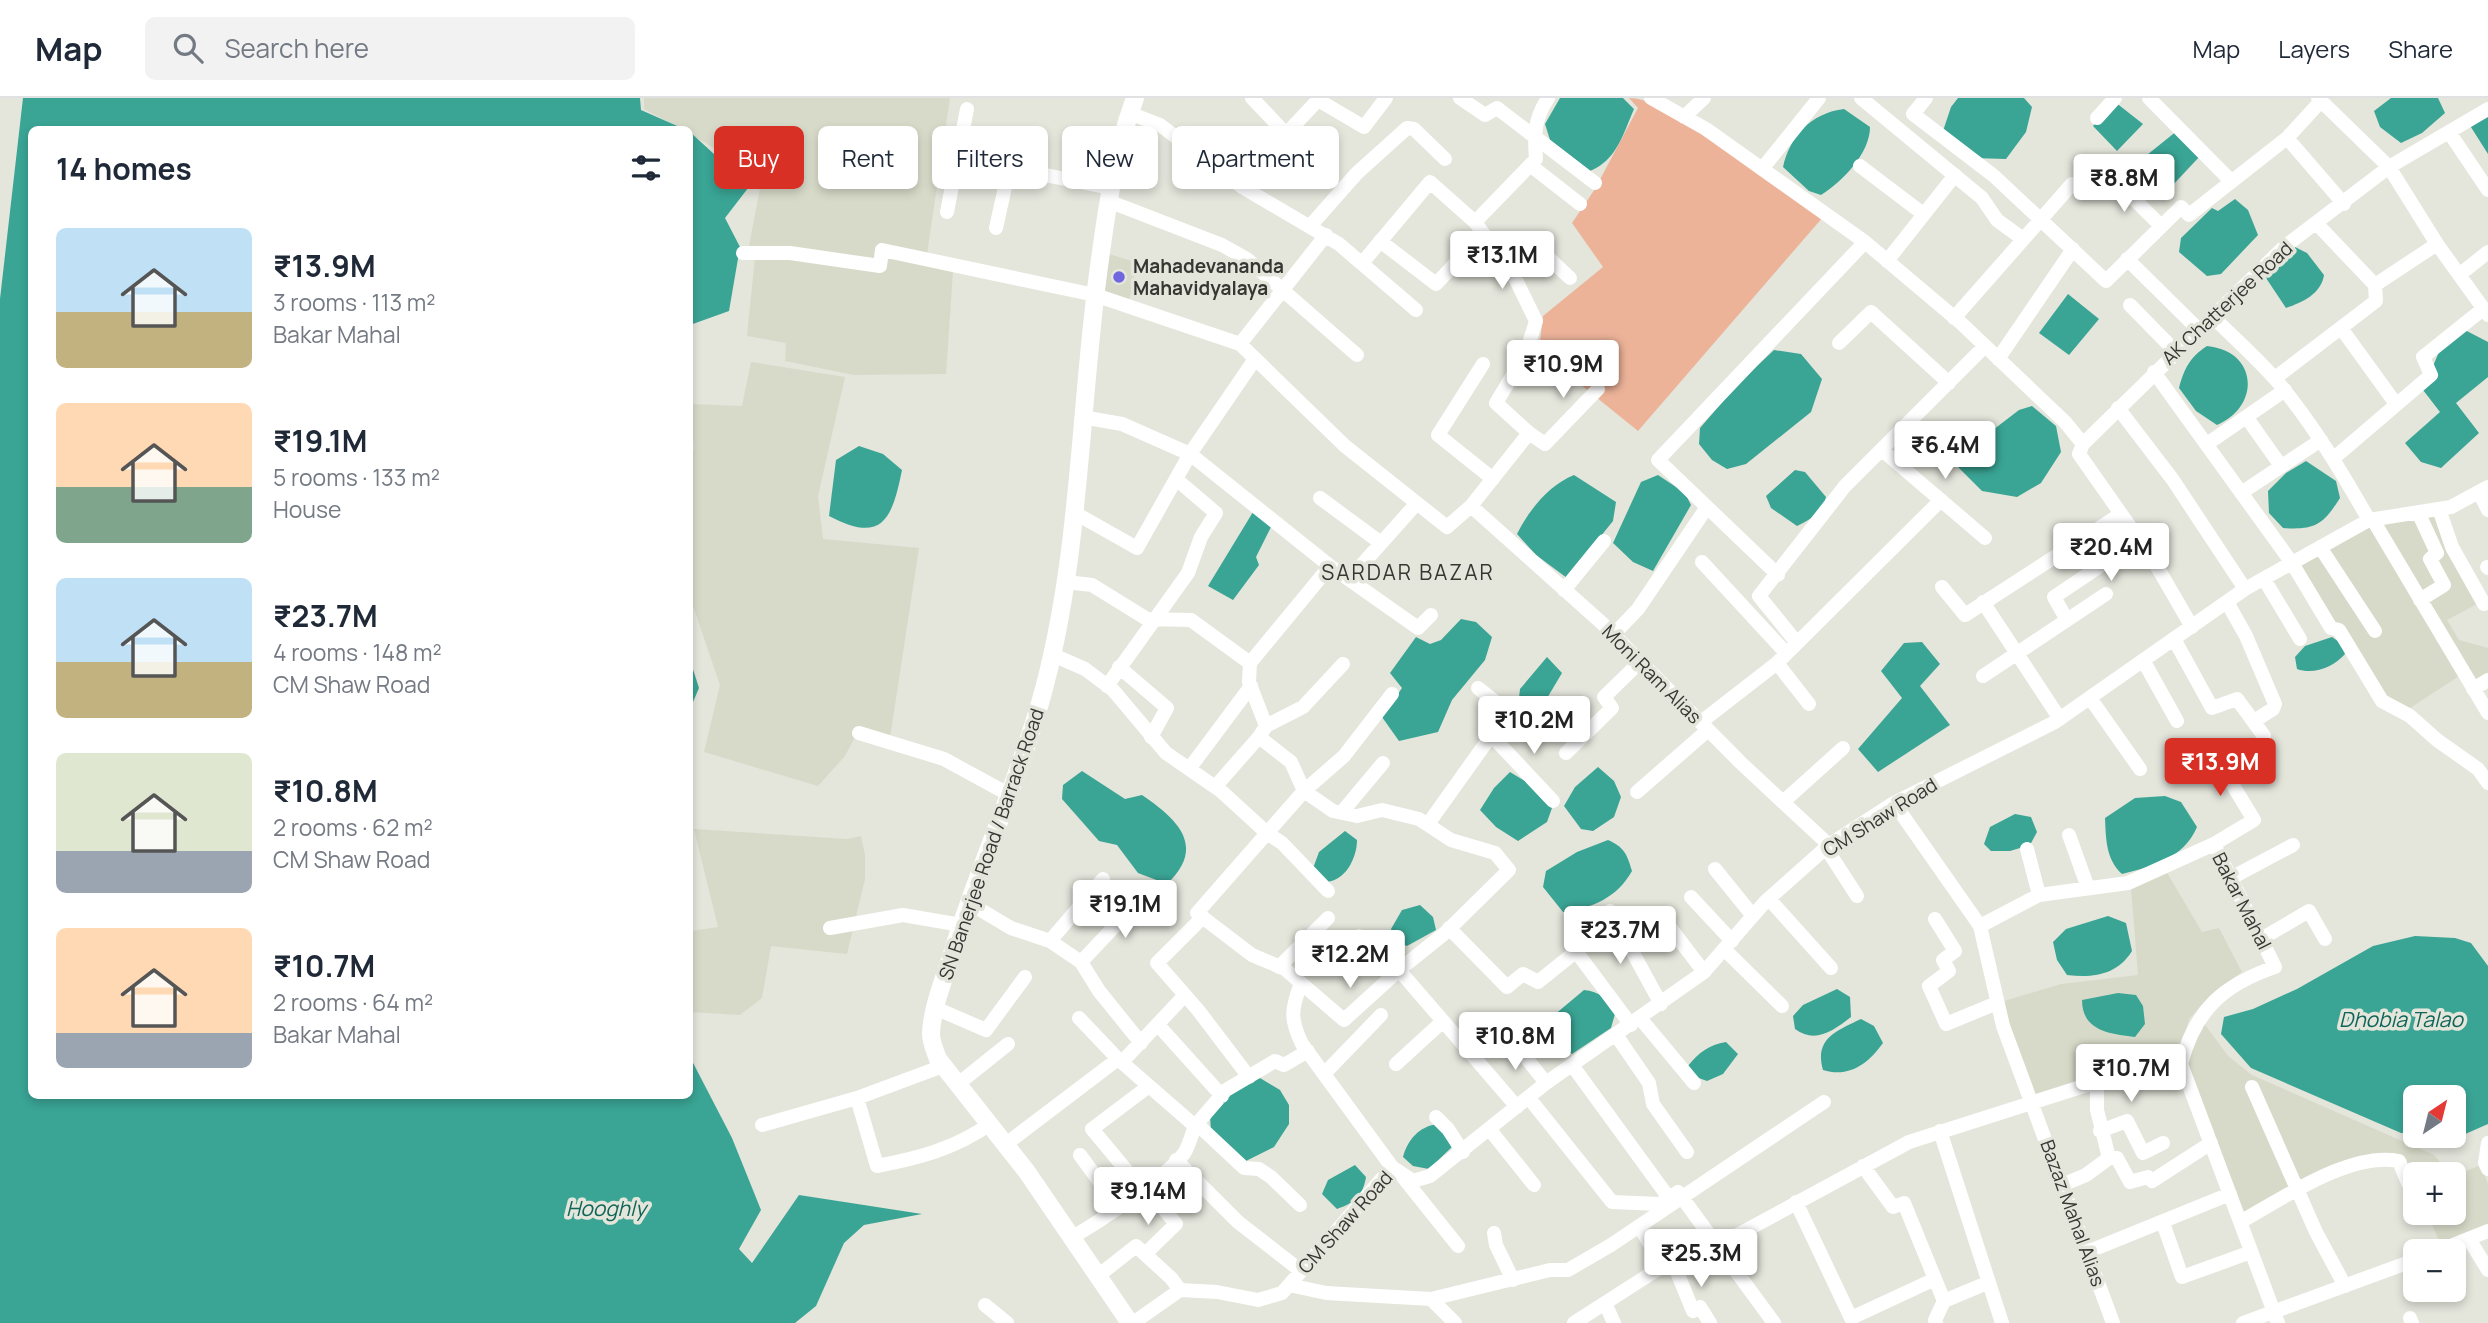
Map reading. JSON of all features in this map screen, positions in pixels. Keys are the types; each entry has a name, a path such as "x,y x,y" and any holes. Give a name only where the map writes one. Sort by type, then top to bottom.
{"street":[{"path":"1252,98 1278,126"},
{"path":"1294,126 1318,100 1364,127 1386,98"},
{"path":"1460,98 1485,115 1497,108 1534,139 1595,183"},
{"path":"1380,241 1436,284 1536,159 1534,139 1537,115 1548,98"},
{"path":"1651,98 1762,169 1865,242 1954,318 2065,422 2082,444 2079,454 2139,540 2192,627"},
{"path":"1684,117 1704,98"},
{"path":"1762,169 1819,98"},
{"path":"1861,98 1982,198 1997,220 2023,239"},
{"path":"1926,98 1913,114 1994,176 2106,281 2181,207 2189,215 2230,180 2287,138 2319,100 2389,167 2437,244 2486,312 2423,357 2431,375 2333,458"},
{"path":"2097,118 2115,98"},
{"path":"2149,98 2230,180"},
{"path":"1132,106 1172,134"},
{"name":"SN Banerjee Road / Barrack Road","path":"1128,1322 1006,1144 943,1066 931,1037 936,1008 961,925 1022,764 1053,655 1066,582 1095,295 1109,195 1132,106"},
{"path":"965,126 968,109"},
{"name":"AK Chatterjee Road","path":"2082,444 2284,247 2344,204 2389,167 2488,109"},
{"path":"1311,225 1357,173 1407,128 1414,129 1445,159"},
{"path":"2449,132 2484,174 2488,190"},
{"path":"2287,138 2344,204"},
{"path":"1530,165 1580,204"},
{"path":"1860,166 1923,213"},
{"path":"1887,261 1955,175"},
{"path":"2112,177 2161,226"},
{"path":"1048,179 1109,195 1247,259 1357,355"},
{"path":"1363,262 1430,182 1479,228 1514,276 1536,321 1526,354 1496,403 1544,444 1598,389"},
{"path":"1954,318 2072,184"},
{"path":"947,212 952,189"},
{"path":"996,228 1005,189"},
{"path":"1246,189 1326,235 1363,262 1416,310"},
{"path":"2275,379 2376,301 2375,285 2316,223"},
{"path":"1240,344 1280,289 1326,235"},
{"path":"1778,575 1658,460 1865,242"},
{"path":"2375,285 2437,244"},
{"path":"1514,276 1538,248 1570,278"},
{"path":"1998,359 2073,249"},
{"path":"743,253 790,253 880,266 883,250 1095,295 1240,344 1345,446 1447,527 1471,506 1530,433"},
{"path":"2459,275 2488,252"},
{"path":"2127,259 2198,329"},
{"path":"2130,305 2175,351"},
{"path":"1839,343 1871,312 1949,383"},
{"path":"2212,316 2285,390 2321,440 2488,713"},
{"path":"2341,328 2396,404"},
{"path":"1809,704 1759,596 1845,486 1985,346"},
{"path":"1073,512 1137,548 1190,454 1255,359"},
{"path":"1483,364 1438,435 1493,479"},
{"path":"2154,372 2292,563 2331,628 2339,630 2382,701 2410,716 2437,740 2478,769 2488,783"},
{"path":"2207,444 2285,390"},
{"path":"2118,408 2173,480 2245,589"},
{"path":"1082,417 1122,424 1190,454 1330,566 1418,628 1430,615"},
{"path":"2247,418 2281,466"},
{"path":"2241,492 2321,440"},
{"path":"1882,450 1985,538"},
{"path":"1107,686 1192,566 1201,537 1216,513 1176,479"},
{"path":"2484,489 2488,510"},
{"name":"CM Shaw Road","path":"1180,1290 1217,1292 1258,1300 1282,1293 1395,1169 1413,1181 1430,1176 1463,1152 1546,1083 1704,972 1769,899 1828,846 1894,803 2060,719 2245,589 2320,547 2371,520 2451,507 2484,489"},
{"path":"1320,498 1381,543"},
{"path":"1637,793 1704,726 1787,653 1941,500"},
{"path":"1350,578 1417,503"},
{"name":"Moni Ram Alias","path":"1471,506 1613,635 1828,846 1857,896"},
{"path":"1613,635 1639,609 1707,507"},
{"path":"2439,509 2452,547 2484,604"},
{"path":"2418,512 2437,553 2430,559 2444,585 2420,600"},
{"path":"1942,587 1965,615 2121,514"},
{"path":"2067,620 2054,597 2139,540"},
{"path":"1564,590 1604,541"},
{"path":"2320,547 2375,631"},
{"path":"1702,562 1787,653"},
{"path":"1330,566 1250,663 1251,686 1263,732 1291,762 1304,791 1334,810 1357,816 1382,810 1419,818 1451,840 1495,853 1509,870 1449,928 1344,1020 1301,983 1279,967 1252,955 1197,913 1304,791 1344,756 1392,694"},
{"path":"2264,579 2300,639"},
{"path":"1066,582 1092,585 1147,619 1191,620 1250,663"},
{"path":"1983,676 2106,594"},
{"path":"1983,602 2060,719"},
{"path":"2227,602 2246,636 2275,704 2273,709 2254,721"},
{"path":"2174,639 2213,708 2237,699 2264,736"},
{"path":"1053,655 1085,669 1107,686 1166,753 1215,787 1282,843 1328,891"},
{"path":"2143,660 2177,721"},
{"path":"1566,753 1612,708 1604,697 1640,662"},
{"path":"1215,787 1263,732 1303,707 1343,664"},
{"path":"1119,667 1167,708 1151,737"},
{"path":"2473,689 2488,680"},
{"path":"1189,769 1251,686"},
{"path":"1428,824 1508,710 1478,688"},
{"path":"2090,698 2140,769"},
{"path":"859,733 944,759 1010,795"},
{"path":"1490,734 1553,801"},
{"path":"1783,802 1843,748"},
{"path":"2214,844 2254,818 2217,759"},
{"path":"1342,812 1383,764"},
{"path":"1894,803 1980,926"},
{"path":"2069,835 2088,888"},
{"name":"Bakar Mahal","path":"1980,926 2039,895 2127,883 2214,844 2275,967 2249,976 2211,1002 2189,1033 2181,1063"},
{"path":"2231,878 2293,845"},
{"path":"2028,849 2039,895"},
{"path":"1715,869 1753,916"},
{"path":"1049,941 1103,879"},
{"path":"1081,962 1144,895"},
{"path":"1691,897 1728,945 1782,1006"},
{"path":"1769,899 1832,968"},
{"path":"969,903 1011,928 1049,941 1081,962 1098,991 1141,1043"},
{"path":"1610,911 1661,1003"},
{"path":"2261,939 2309,911 2325,939"},
{"path":"830,928 903,915 961,925"},
{"path":"1203,917 1157,963 1249,1077"},
{"path":"1279,967 1328,918"},
{"path":"1662,918 1704,972"},
{"path":"1935,919 1955,951 1943,960 1949,971 1929,986 1946,1024 1997,1003"},
{"name":"Bazaz Mahal Alias","path":"1980,926 1997,1003 2113,1323"},
{"path":"1449,928 1507,987 1523,974 1538,982 1574,953 1578,954 1635,1021 1694,1083"},
{"path":"1359,936 1523,1102 1612,1202 1660,1204 1676,1197 1757,1150 1824,1102"},
{"path":"936,1008 986,1030 1025,977"},
{"path":"1301,983 1294,1003 1292,1023 1308,1051 1395,1169 1458,1246"},
{"path":"1006,1144 1120,1061 1158,1026 1185,995"},
{"path":"1325,1073 1381,1015"},
{"path":"1079,1018 1120,1061 1244,1168 1258,1169 1271,1177 1300,1205"},
{"path":"1396,1064 1443,1021"},
{"path":"1158,1026 1222,1096"},
{"path":"1616,1035 1649,1083 1653,1104 1687,1152"},
{"path":"1511,1039 1546,1083"},
{"path":"958,1084 1008,1044"},
{"path":"1072,1237 1118,1207 1176,1160 1184,1152 1196,1125 1222,1096 1275,1061 1284,1065 1308,1051"},
{"path":"1574,1323 1667,1263 1719,1245 1909,1142 2097,1082 2181,1063 2276,1317"},
{"path":"1572,1065 1676,1197 1719,1245 1774,1323"},
{"path":"762,1125 857,1098 943,1066"},
{"path":"2097,1082 2101,1131 2109,1158"},
{"path":"1145,1254 1175,1224 1092,1129 1149,1086"},
{"path":"2252,1087 2345,1286"},
{"path":"857,1098 877,1166 929,1156 966,1140 990,1124"},
{"path":"1436,1117 1448,1129 1463,1152"},
{"path":"2101,1131 2127,1121 2143,1153 2163,1143"},
{"path":"1490,1130 1534,1185"},
{"path":"1940,1131 2002,1323"},
{"path":"2062,1185 2086,1175 2109,1158 2117,1158 2130,1182 2148,1177 2152,1181 2211,1143"},
{"path":"2488,1143 2485,1163 2488,1169"},
{"path":"1080,1155 1118,1207"},
{"path":"2240,1222 2298,1190 2346,1168 2386,1159 2399,1161 2403,1171"},
{"path":"1176,1160 1237,1222 1301,1271"},
{"path":"1863,1166 1892,1207 1904,1203 1944,1301"},
{"path":"2087,1252 2230,1194"},
{"path":"1289,1285 1326,1293 1431,1299 1550,1270 1568,1270 1639,1226 1676,1197"},
{"path":"1796,1202 1851,1318 1935,1279"},
{"path":"2163,1223 2182,1277 2251,1252"},
{"path":"1639,1226 1667,1263 1693,1311 1700,1307 1710,1323"},
{"path":"2466,1240 2488,1231"},
{"path":"1494,1233 1496,1245 1513,1280"},
{"path":"2469,1239 2488,1270"},
{"path":"1098,1276 1136,1245 1180,1290 1128,1322"},
{"path":"2243,1323 2276,1317 2345,1286 2403,1264"},
{"path":"1936,1323 1944,1301 1987,1283"},
{"path":"1431,1299 1455,1323"},
{"path":"1605,1303 1614,1323"},
{"path":"985,1305 1007,1323"}],"shaded area":[{"path":"644,98 950,98 946,126 932,126 932,189 937,189 927,254 880,244 876,261 749,246 760,189 804,189 804,126 714,126 714,148 693,136 693,126 675,126 644,109"},
{"path":"1629,98 1648,102 1699,128 1823,217 1638,431 1539,351 1543,316 1603,267 1572,223 1595,189 1638,108"},
{"name":"Mahadevananda Mahavidyalaya","path":"1106,253 1138,263 1129,300 1101,292"},
{"path":"887,256 953,271 946,374 854,375 785,361 786,343 747,336 755,257 790,257 882,272"},
{"path":"751,362 845,377 818,496 823,539 919,548 890,738 855,728 854,739 845,756 818,786 704,752 720,685 693,606 693,404 742,406"},
{"path":"2437,513 2479,603 2447,620 2459,640 2488,648 2488,674 2474,683 2467,671 2407,710 2382,696 2333,624 2298,564 2381,521"},
{"path":"694,829 847,839 861,836 865,855 865,879 847,954 771,946 762,998 740,1015 693,1012 693,931 718,927"},
{"path":"2166,871 2202,932 2219,928 2242,972 2214,992 2189,1019 2179,1059 2098,1074 2035,1094 2001,1002 2061,984 2138,975 2131,888"},
{"path":"2203,1022 2228,1056 2252,1075 2403,1141 2403,1148 2418,1148 2434,1155 2440,1162 2405,1162 2379,1154 2243,1216 2185,1059"},
{"path":"2481,1165 2488,1184 2488,1225 2455,1239 2438,1239 2432,1225 2466,1225 2466,1171"}],"water":[{"name":"Hooghly","path":"23,98 640,98 641,110 677,126 28,126 28,1099 693,1099 693,1063 732,1138 761,1210 739,1249 752,1263 799,1195 922,1214 864,1225 844,1243 816,1306 795,1323 0,1323 0,299"},
{"path":"1560,98 1623,98 1634,109 1613,153 1590,171 1550,140 1545,124"},
{"path":"1958,98 2024,98 2032,107 2026,132 2006,159 1973,158 1943,131 1951,107"},
{"path":"2391,98 2438,98 2445,113 2422,133 2401,143 2380,127 2374,111"},
{"path":"2115,102 2143,124 2117,151 2093,126"},
{"path":"1844,109 1870,127 1865,147 1854,166 1829,189 1821,195 1809,191 1783,167 1786,156 1797,136 1812,121 1832,111"},
{"path":"2488,113 2488,154 2469,124"},
{"path":"2178,130 2201,155 2171,187 2156,179 2142,159"},
{"path":"693,135 714,154 714,189 747,189 725,218 740,247 729,311 693,324"},
{"path":"2235,199 2248,210 2258,235 2221,274 2207,276 2179,252 2181,238 2212,208 2218,211"},
{"path":"2293,246 2307,253 2324,275 2315,292 2305,300 2286,308 2264,275"},
{"path":"2068,294 2099,319 2069,355 2039,333"},
{"path":"2461,328 2488,342 2488,377 2456,403 2479,433 2441,468 2421,462 2405,443 2440,412 2423,390 2441,347"},
{"path":"2207,346 2224,350 2236,358 2244,368 2248,380 2247,393 2241,405 2217,425 2196,411 2179,388 2188,364"},
{"path":"1774,350 1801,354 1822,379 1811,412 1746,464 1727,469 1712,460 1699,444 1700,428 1739,383"},
{"path":"2032,406 2056,426 2061,452 2041,483 2017,497 1982,491 1948,457 1966,431 1989,433 2019,410"},
{"path":"859,446 883,454 902,470 888,514 882,522 873,527 861,528 829,516 836,460"},
{"path":"2306,461 2336,481 2340,498 2317,524 2303,528 2283,528 2269,513 2268,491 2286,473"},
{"path":"1795,470 1805,472 1826,497 1815,515 1797,526 1771,508 1766,496"},
{"path":"1574,475 1616,502 1613,521 1567,578 1536,555 1517,534 1541,499 1556,485"},
{"path":"1658,475 1685,493 1691,505 1653,571 1633,562 1613,543 1641,482"},
{"path":"1253,512 1272,525 1256,557 1259,565 1233,600 1208,586"},
{"path":"1461,619 1476,622 1492,637 1485,660 1452,700 1438,732 1399,741 1382,717 1402,688 1390,673 1416,637 1430,644 1441,640"},
{"path":"2332,637 2342,644 2345,654 2340,659 2317,670 2297,669 2295,657 2305,646"},
{"path":"1922,642 1940,664 1920,686 1950,725 1878,772 1858,749 1902,698 1881,671 1904,643"},
{"path":"1547,657 1562,673 1540,710 1531,712 1519,698 1520,689"},
{"path":"693,669 699,688 693,702"},
{"path":"1598,767 1614,781 1621,797 1614,817 1593,831 1581,829 1564,806 1575,787"},
{"path":"1082,771 1125,799 1142,795 1176,824 1186,845 1185,857 1179,870 1167,884 1138,873 1117,845 1099,841 1062,799 1063,785"},
{"path":"1510,772 1536,788 1552,808 1547,822 1518,841 1496,827 1480,810 1494,788"},
{"path":"2165,796 2181,802 2197,827 2191,838 2184,847 2166,860 2122,874 2110,855 2105,818 2135,798"},
{"path":"2015,814 2031,817 2037,832 2030,845 2010,851 1991,851 1984,844 1990,827"},
{"path":"1345,831 1357,840 1352,862 1337,879 1322,882 1312,871 1319,852"},
{"path":"1608,840 1624,852 1632,871 1619,888 1603,900 1584,908 1563,912 1543,887 1546,871 1577,852"},
{"path":"1420,905 1433,917 1436,930 1407,946 1395,941 1391,929 1402,910"},
{"path":"2108,916 2126,923 2132,951 2119,965 2104,973 2067,975 2057,960 2053,942 2066,929"},
{"name":"Dhobia Talao","path":"2415,936 2455,938 2471,943 2488,966 2488,1124 2466,1134 2466,1085 2403,1085 2401,1133 2251,1068 2221,1034 2224,1017 2253,1009 2297,989 2373,946"},
{"path":"1837,989 1850,997 1851,1017 1824,1034 1810,1035 1795,1029 1793,1016 1803,1005"},
{"path":"1584,990 1603,997 1615,1014 1611,1028 1572,1054 1555,1043 1544,1028 1547,1021"},
{"path":"2118,993 2136,995 2143,1006 2145,1024 2135,1037 2099,1029 2092,1025 2083,1010 2082,1000"},
{"path":"1861,1019 1874,1026 1883,1043 1864,1063 1849,1071 1823,1070 1821,1059 1824,1043 1836,1032"},
{"path":"1726,1042 1738,1054 1723,1074 1707,1081 1696,1077 1688,1066 1692,1061 1709,1047"},
{"path":"1255,1075 1280,1090 1289,1105 1289,1124 1274,1147 1244,1162 1211,1133 1210,1115 1231,1091"},
{"path":"1437,1124 1454,1145 1429,1169 1413,1166 1403,1157 1408,1145 1420,1131"},
{"path":"1355,1165 1366,1177 1363,1189 1353,1201 1337,1209 1322,1194 1328,1180"}],"place":[{"name":"Mahadevananda Mahavidyalaya","path":"1119,277"}],"district":[{"name":"SARDAR BAZAR","path":"1408,573"}]}
